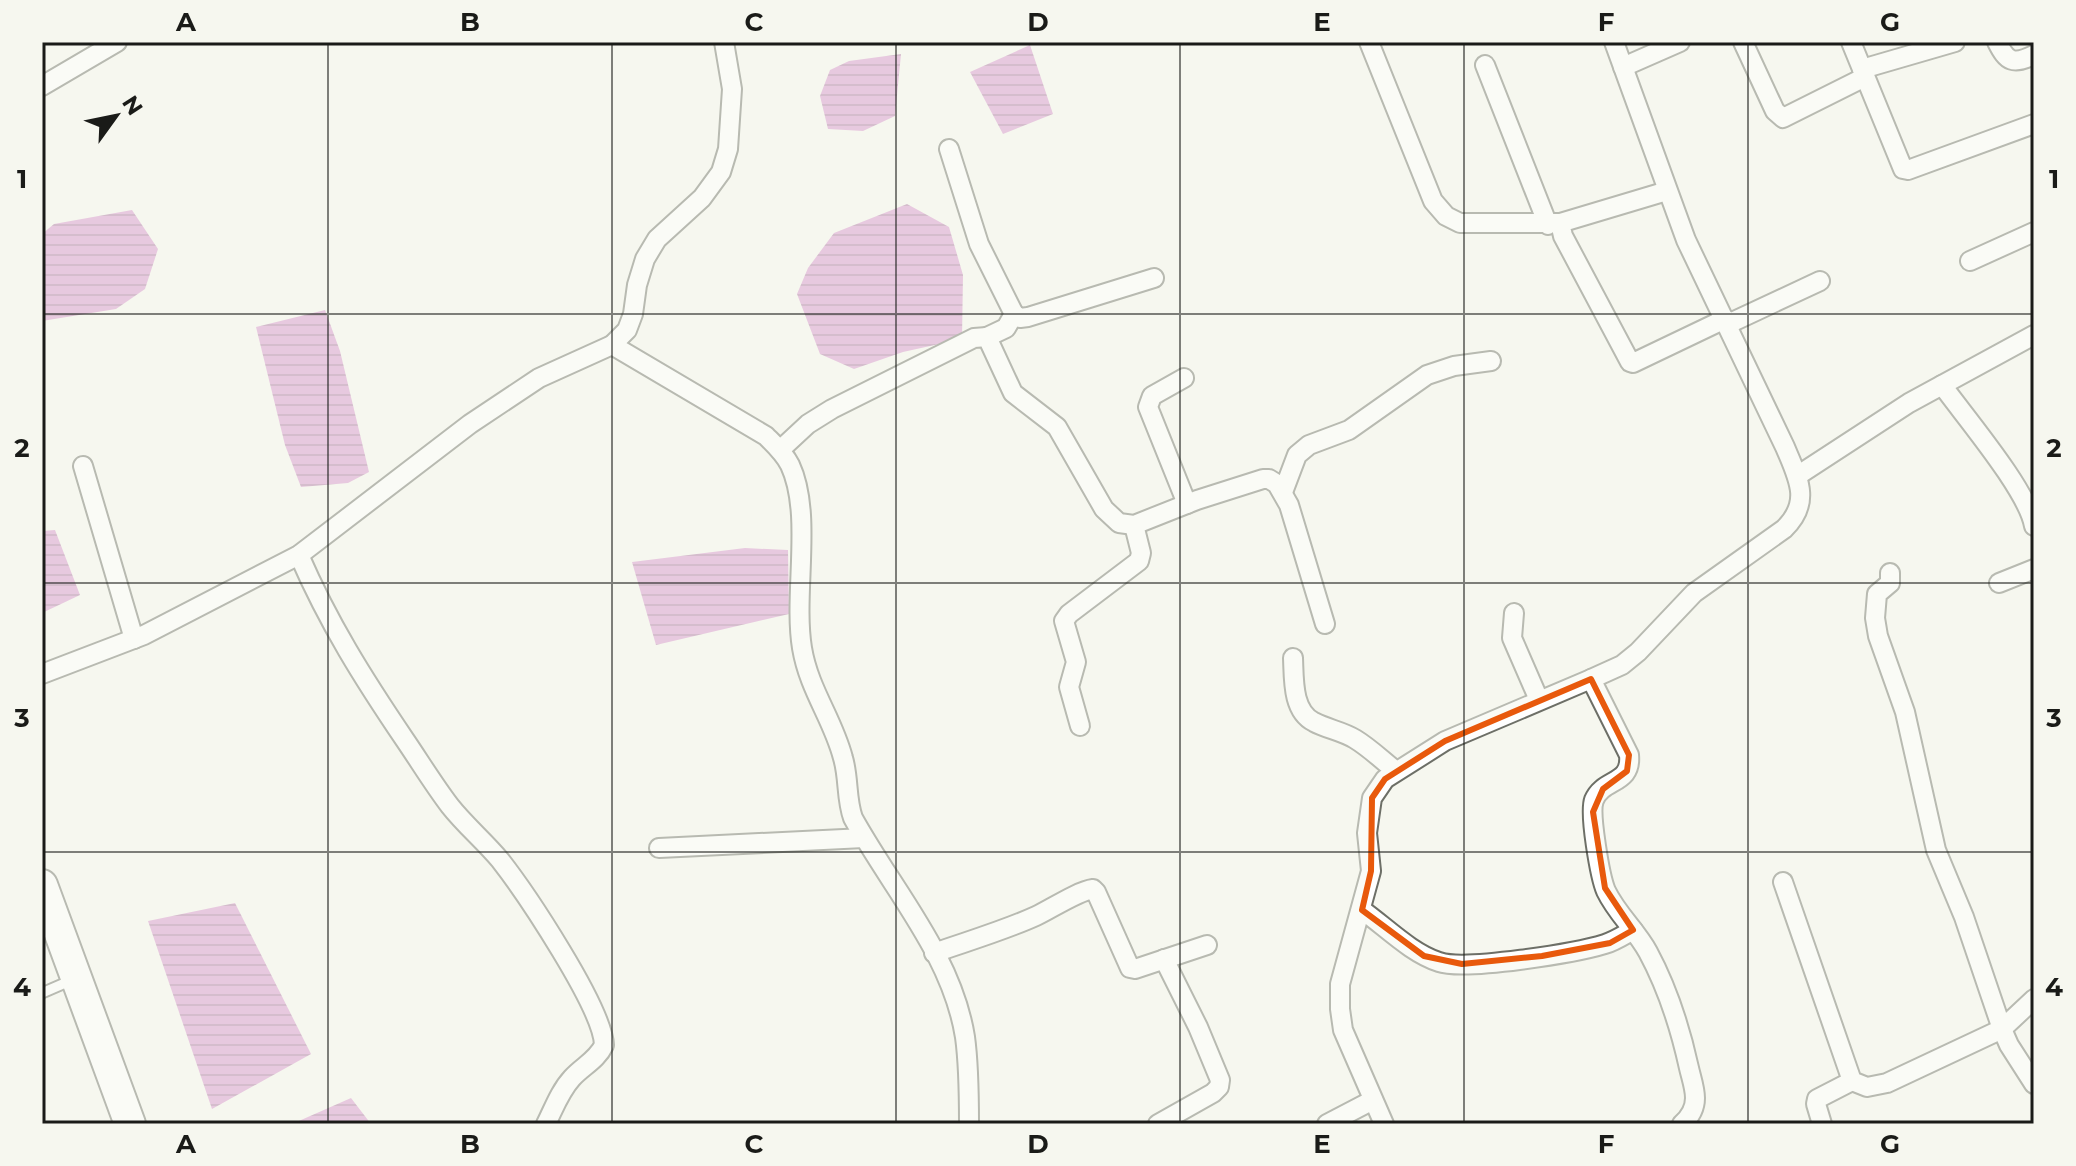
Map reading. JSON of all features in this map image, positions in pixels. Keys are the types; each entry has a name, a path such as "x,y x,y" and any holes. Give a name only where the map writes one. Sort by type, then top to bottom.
{"main road":[{"path":"42,885 130,1124"}],"street":[{"path":"42,86 117,42"},
{"path":"42,674 134,639 299,555 470,424 539,378 612,345 627,330 645,259 657,239 702,198 721,172 728,149 732,89 724,42"},
{"path":"1369,42 1420,173 1433,201 1446,216 1460,223 1554,224 1667,191"},
{"path":"1384,1124 1343,1030 1340,1009 1340,984 1371,871 1367,833 1372,798 1385,779 1445,741 1622,665 1694,593 1794,519 1801,505 1797,476 1727,321 1686,240 1614,42"},
{"path":"1623,67 1680,42"},
{"path":"1743,42 1775,111 1783,118 1864,73 1955,42"},
{"path":"1851,42 1901,165 1908,170 2034,124"},
{"path":"1997,42 2005,57 2013,61 2022,61 2034,55"},
{"path":"1485,65 1554,224 1630,362 1820,281"},
{"path":"949,149 979,244 1014,314 1020,318 1154,278"},
{"path":"1970,261 2034,232"},
{"path":"780,450 800,430 832,409 974,338 987,337 1006,328 1014,314"},
{"path":"1797,476 1898,410 2034,335"},
{"path":"987,337 1013,393 1057,427 1111,518 1127,526 1134,525 1187,504 1269,479 1283,492 1325,624"},
{"path":"612,345 755,429 780,450 790,464 798,490 798,595 806,666 814,693 841,750 849,807 864,838 934,953 958,1009 965,1037 969,1124"},
{"path":"1283,492 1297,455 1309,445 1349,430 1427,375 1454,366 1491,361"},
{"path":"1184,378 1152,396 1148,407 1187,504"},
{"path":"1942,385 2012,481 2025,502 2034,526"},
{"path":"83,466 134,639"},
{"path":"1080,726 1069,687 1076,662 1064,621 1139,561 1141,553 1134,525"},
{"path":"299,555 334,630 364,678 450,806 498,859 527,897 577,979 596,1017 604,1045 600,1054 564,1087 546,1124"},
{"path":"1999,583 2034,569"},
{"path":"1890,573 1890,583 1877,594 1875,600 1878,636 1905,712 1936,850 1964,917 2002,1029 2034,1084"},
{"path":"1514,613 1512,638 1539,700"},
{"path":"1293,658 1295,693 1303,712 1312,722 1332,727 1357,740 1396,771"},
{"path":"1591,679 1629,755 1630,766 1594,799 1598,860 1605,888 1615,908 1646,949 1674,1008 1695,1097 1689,1119 1682,1124"},
{"path":"659,848 864,838"},
{"path":"1783,882 1852,1081"},
{"path":"934,953 1027,920 1093,889 1130,968 1207,945"},
{"path":"1362,910 1424,956 1442,964 1584,950 1610,943 1633,930"},
{"path":"1158,1124 1213,1093 1219,1087 1220,1080 1164,959"},
{"path":"1822,1124 1817,1099 1852,1081 1867,1087 1887,1083 2002,1029 2034,999"},
{"path":"1327,1124 1373,1100"}],"lane":[{"path":"42,993 76,979"}],"highlighted area":[{"path":"1591,679 1629,755 1627,771 1603,789 1593,812 1605,888 1633,930 1610,943 1542,956 1462,964 1424,956 1362,910 1371,871 1372,798 1385,779 1445,741"}],"shaded area":[{"path":"1030,45 1053,114 1003,134 970,72"},
{"path":"901,54 895,116 863,131 828,129 820,96 830,70 849,61"},
{"path":"907,204 949,227 963,275 962,339 903,352 854,369 820,354 797,294 808,268 834,233"},
{"path":"132,210 158,249 145,289 116,309 42,321 42,234 54,224"},
{"path":"325,310 340,351 369,472 348,483 301,487 285,445 256,327"},
{"path":"55,530 80,595 42,613 42,531"},
{"path":"745,548 788,550 789,614 656,645 632,562"},
{"path":"235,903 311,1054 212,1109 148,921"},
{"path":"351,1098 371,1124 292,1124"}]}
